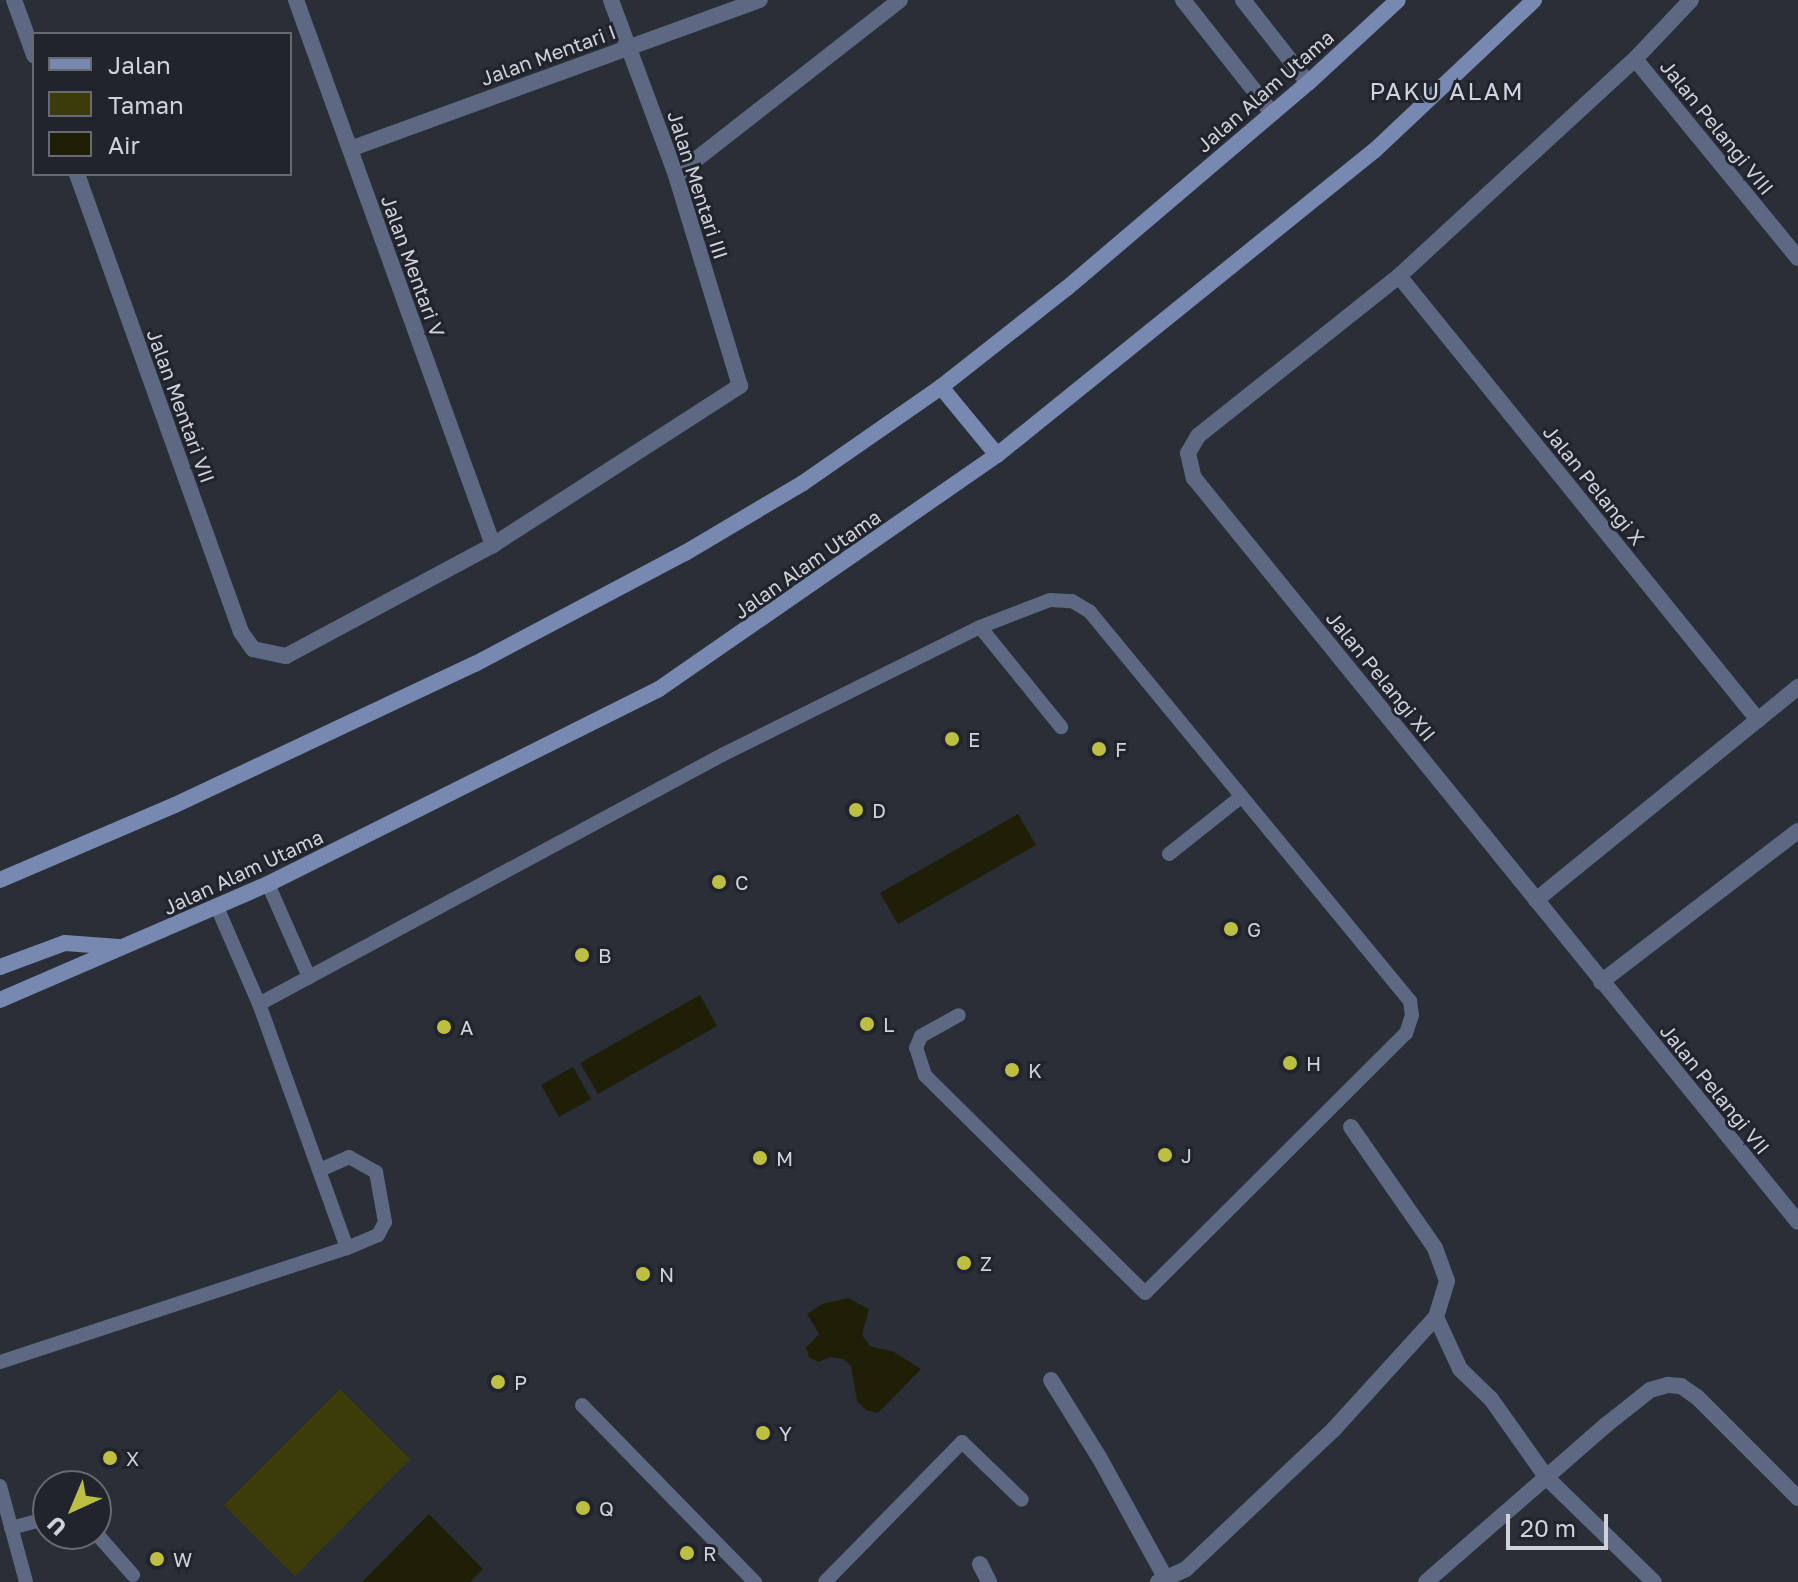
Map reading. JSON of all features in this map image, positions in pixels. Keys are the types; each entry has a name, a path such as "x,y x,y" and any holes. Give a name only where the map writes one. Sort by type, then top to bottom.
{"main road":[{"name":"Jalan Alam Utama","path":"0,880 175,805 475,664 685,553 803,483 941,387 1067,288 1308,83 1398,0"},
{"name":"Jalan Alam Utama","path":"0,1000 268,884 659,689 997,455 1374,151 1534,0"},
{"path":"941,387 997,455"},
{"path":"0,967 65,943 125,948"}],"street":[{"path":"14,0 32,50"},
{"name":"Jalan Mentari V","path":"296,0 493,545"},
{"name":"Jalan Mentari III","path":"493,545 740,386 676,175 611,0"},
{"name":"Jalan Mentari I","path":"350,149 760,0"},
{"path":"676,175 900,0"},
{"path":"1183,0 1272,113"},
{"path":"1243,0 1308,83"},
{"path":"1399,276 1635,59 1691,0"},
{"name":"Jalan Pelangi VIII","path":"1635,59 1798,258"},
{"name":"Jalan Mentari VII","path":"78,176 241,632 253,649 286,656 493,545"},
{"name":"Jalan Pelangi XII","path":"1399,276 1198,436 1188,453 1194,478 1601,982"},
{"name":"Jalan Pelangi X","path":"1399,276 1758,720"},
{"path":"1536,900 1798,687"},
{"path":"1601,982 1798,831"},
{"name":"Jalan Pelangi VII","path":"1601,982 1798,1222"},
{"path":"1051,1380 1099,1457 1162,1580 1186,1569 1334,1429 1436,1317 1445,1297 1447,1281 1435,1248 1351,1127"},
{"path":"1436,1317 1460,1369 1491,1399 1547,1478 1654,1582"},
{"path":"1426,1582 1650,1390 1668,1385 1681,1386 1697,1397 1798,1498"},
{"path":"980,1564 989,1582"}],"lane":[{"path":"259,1004 722,755 980,627 1050,600 1072,601 1090,612 1410,1001 1412,1015 1406,1033 1145,1293 925,1075 916,1048 921,1036 959,1015"},
{"path":"980,627 1061,727"},
{"path":"1169,854 1241,797"},
{"path":"268,884 309,977"},
{"path":"217,907 259,1004 347,1248"},
{"path":"0,1362 347,1248 378,1235 385,1222 376,1172 349,1157 320,1170"},
{"path":"582,1405 755,1582"},
{"path":"825,1582 962,1442 1022,1500"},
{"path":"0,1486 26,1582"},
{"path":"11,1528 32,1522"},
{"path":"111,1550 133,1575"}],"green space":[{"path":"340,1389 410,1459 295,1576 224,1505"}],"water":[{"path":"1018,814 1036,845 898,924 880,893"},
{"path":"700,995 717,1026 598,1094 580,1063"},
{"path":"573,1067 591,1099 559,1117 541,1085"},
{"path":"848,1298 869,1309 862,1335 870,1346 894,1352 921,1369 878,1413 866,1410 857,1401 851,1366 843,1359 830,1357 818,1362 809,1357 806,1348 819,1334 807,1314 822,1304"},
{"path":"429,1514 483,1569 470,1582 362,1582"}],"place":[{"name":"E","path":"952,739"},
{"name":"F","path":"1099,749"},
{"name":"D","path":"856,810"},
{"name":"C","path":"719,882"},
{"name":"G","path":"1231,929"},
{"name":"B","path":"582,955"},
{"name":"L","path":"867,1024"},
{"name":"A","path":"444,1027"},
{"name":"H","path":"1290,1063"},
{"name":"K","path":"1012,1070"},
{"name":"J","path":"1165,1155"},
{"name":"M","path":"760,1158"},
{"name":"Z","path":"964,1263"},
{"name":"N","path":"643,1274"},
{"name":"P","path":"498,1382"},
{"name":"Y","path":"763,1433"},
{"name":"X","path":"110,1458"},
{"name":"Q","path":"583,1508"},
{"name":"R","path":"687,1553"},
{"name":"W","path":"157,1559"}],"district":[{"name":"PAKU ALAM","path":"1447,91"}]}
